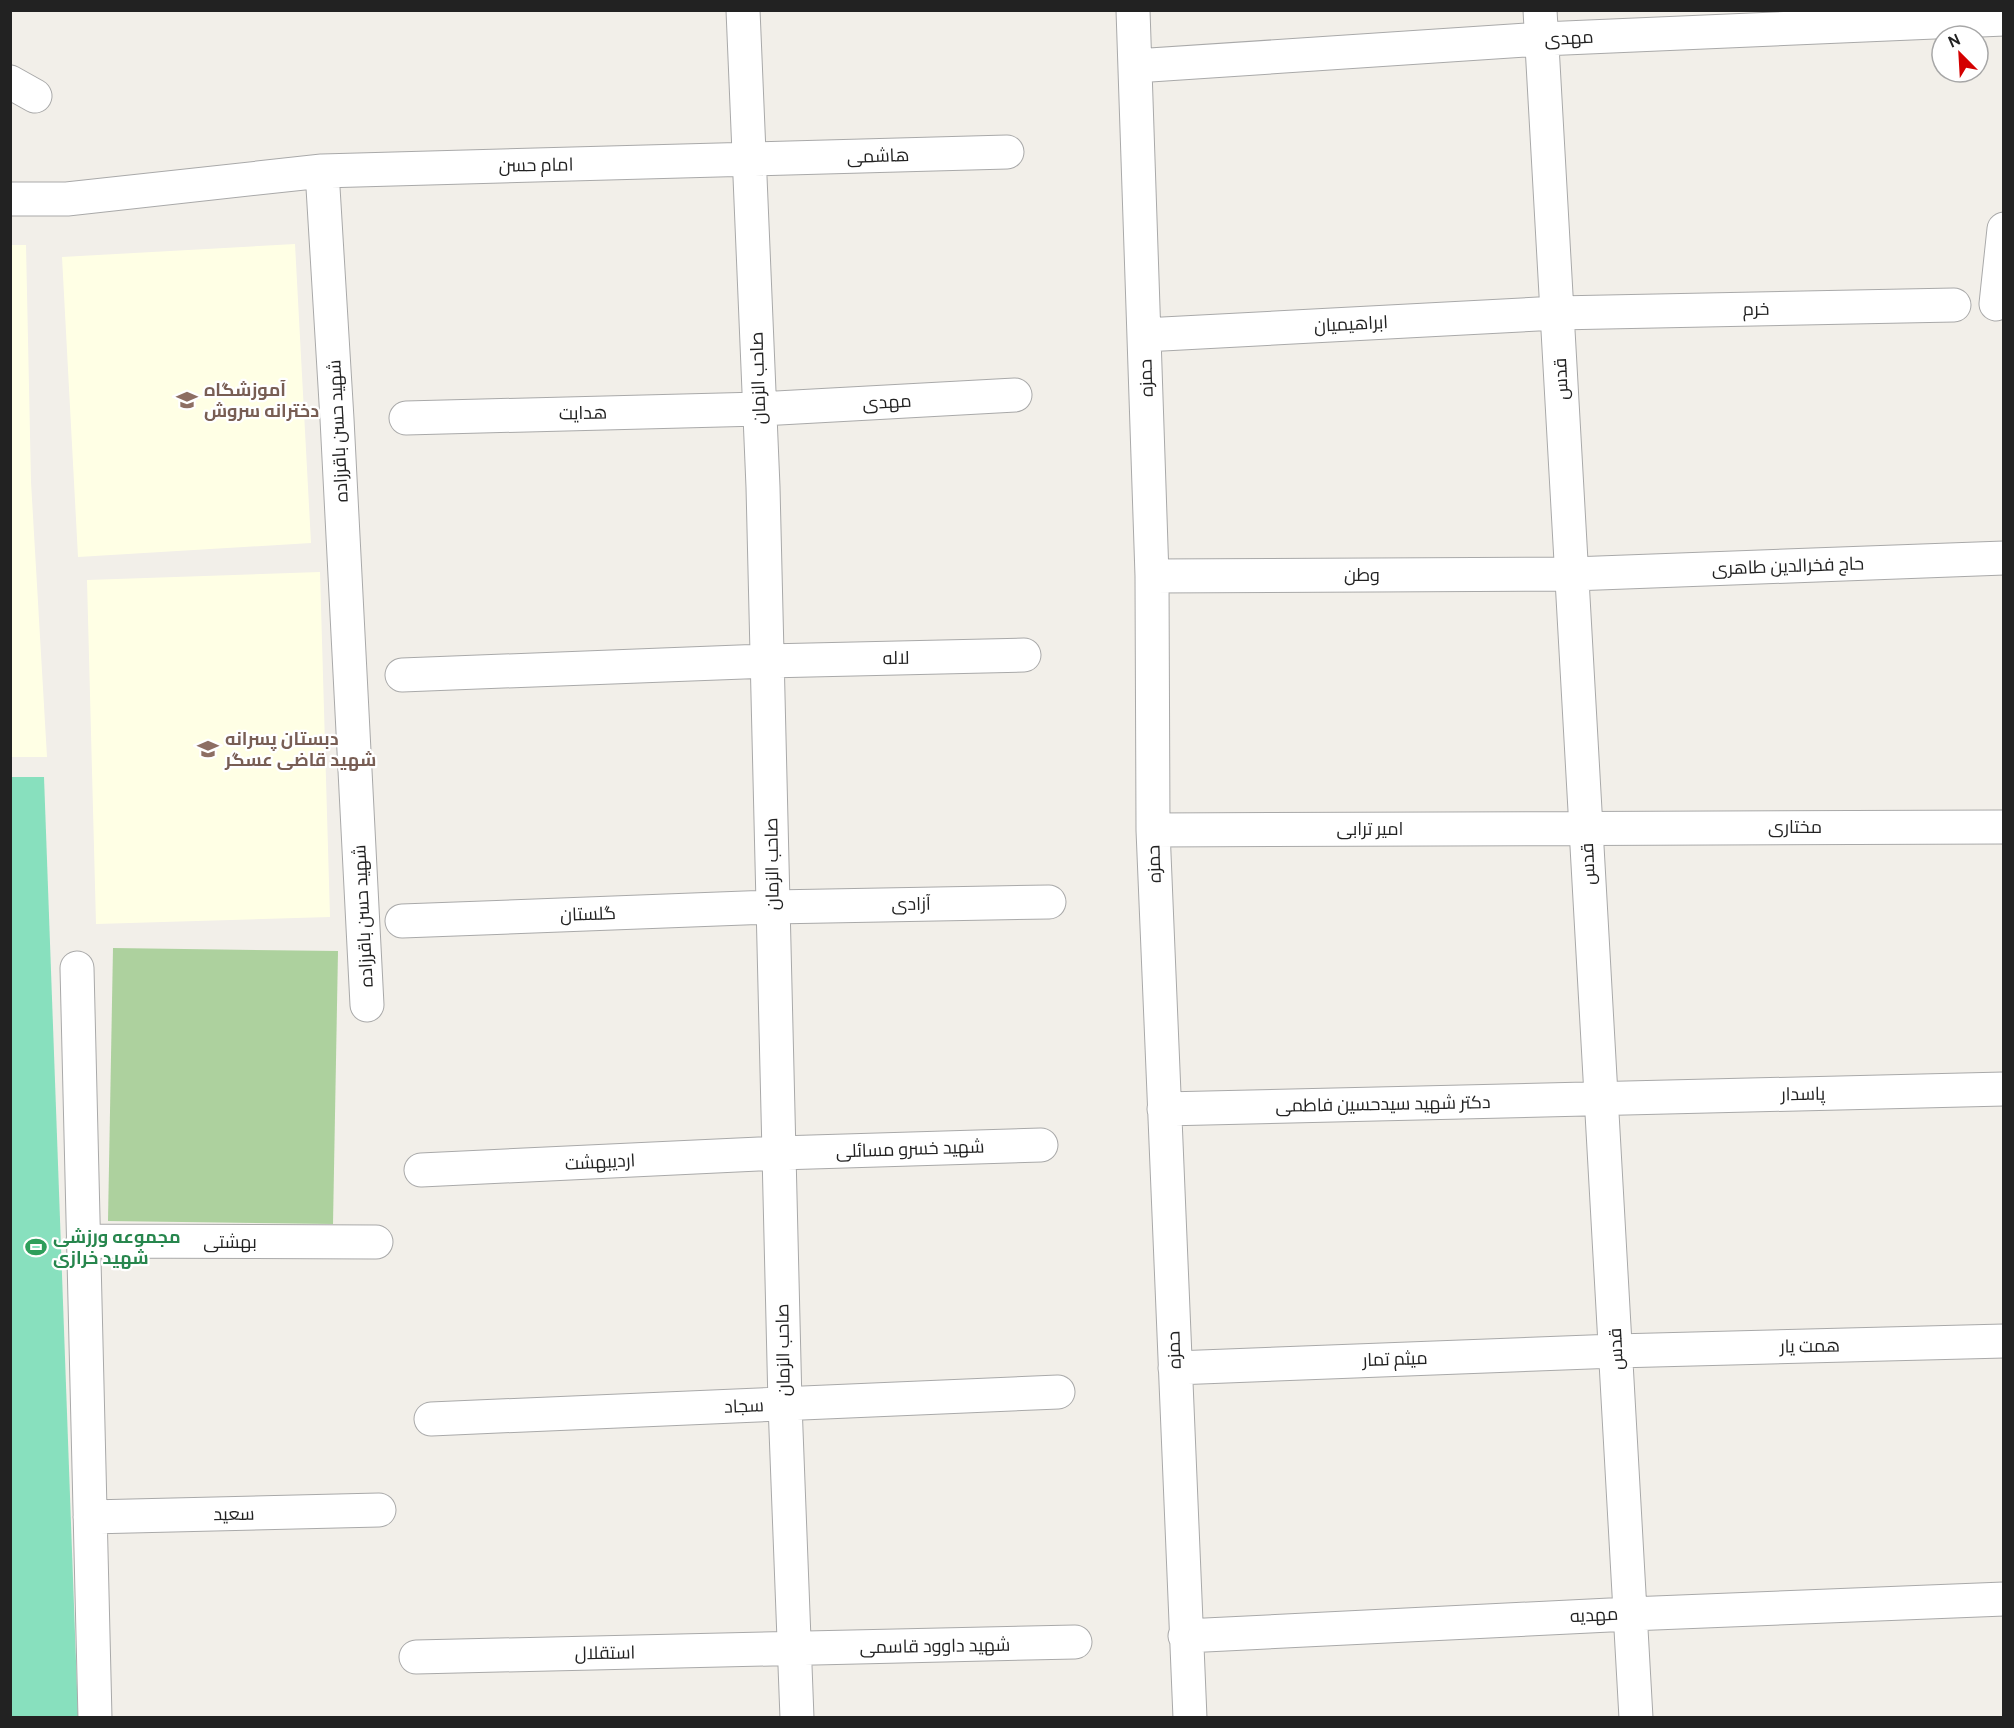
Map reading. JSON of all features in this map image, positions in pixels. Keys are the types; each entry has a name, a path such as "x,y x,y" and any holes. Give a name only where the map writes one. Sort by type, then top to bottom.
{"street":[{"name":"صاحب الزمان","path":"743,10 760,409 785,1404 797,1718"},
{"name":"حمزه","path":"1133,10 1152,576 1153,830 1190,1718"},
{"name":"مهدی","path":"1135,66 1541,25 2004,20"},
{"name":"قدس","path":"1541,25 1636,1718"},
{"name":"هاشمی","path":"749,160 1007,152"},
{"name":"امام حسن","path":"322,171 749,160"},
{"path":"10,199 67,199 322,171"},
{"name":"شهید حسن باقرزاده","path":"322,171 367,1005"},
{"path":"1996,304 2004,229"},
{"name":"خرم","path":"1557,313 1954,305"},
{"name":"ابراهیمیان","path":"1144,335 1557,313"},
{"name":"مهدی","path":"760,409 1015,395"},
{"name":"هدایت","path":"406,418 760,409"},
{"name":"حاج فخرالدین طاهری","path":"1572,574 2004,558"},
{"name":"وطن","path":"1152,576 1572,574"},
{"name":"لاله","path":"402,675 767,661 1024,656"},
{"name":"مختاری","path":"1586,827 2004,827"},
{"name":"امیر ترابی","path":"1153,830 1586,827"},
{"name":"آزادی","path":"773,907 1049,902"},
{"name":"گلستان","path":"402,921 773,907"},
{"path":"77,968 95,1718"},
{"name":"پاسدار","path":"1602,1098 2004,1089"},
{"name":"دکتر شهید سیدحسین فاطمی","path":"1164,1109 1602,1098"},
{"name":"شهید خسرو مسائلی","path":"779,1153 1041,1145"},
{"name":"اردیبهشت","path":"421,1170 779,1153"},
{"name":"بهشتی","path":"83,1241 376,1242"},
{"name":"همت یار","path":"1616,1351 2004,1341"},
{"name":"میثم تمار","path":"1175,1368 1616,1351"},
{"name":"سجاد","path":"430,1419 1058,1392"},
{"name":"سعید","path":"90,1517 379,1510"},
{"name":"مهدیه","path":"1185,1636 1630,1614 2004,1599"},
{"name":"شهید داوود قاسمی","path":"794,1649 1076,1642"},
{"name":"استقلال","path":"416,1657 794,1649"}],"shaded area":[{"name":"آموزشگاه دخترانه سروش","path":"295,244 311,543 78,557 62,257"},
{"path":"11,245 26,245 31,482 47,757 11,757"},
{"name":"دبستان پسرانه شهید قاضی عسگر","path":"320,572 330,917 96,924 87,580"}],"green space":[{"name":"مجموعه ورزشی شهید خرازی","path":"10,777 44,777 78,1717 11,1717"},
{"path":"113,948 338,951 333,1224 108,1221"}],"place":[{"name":"آموزشگاه دخترانه سروش","path":"187,400"},
{"name":"دبستان پسرانه شهید قاضی عسگر","path":"208,749"},
{"name":"مجموعه ورزشی شهید خرازی","path":"36,1247"}]}
